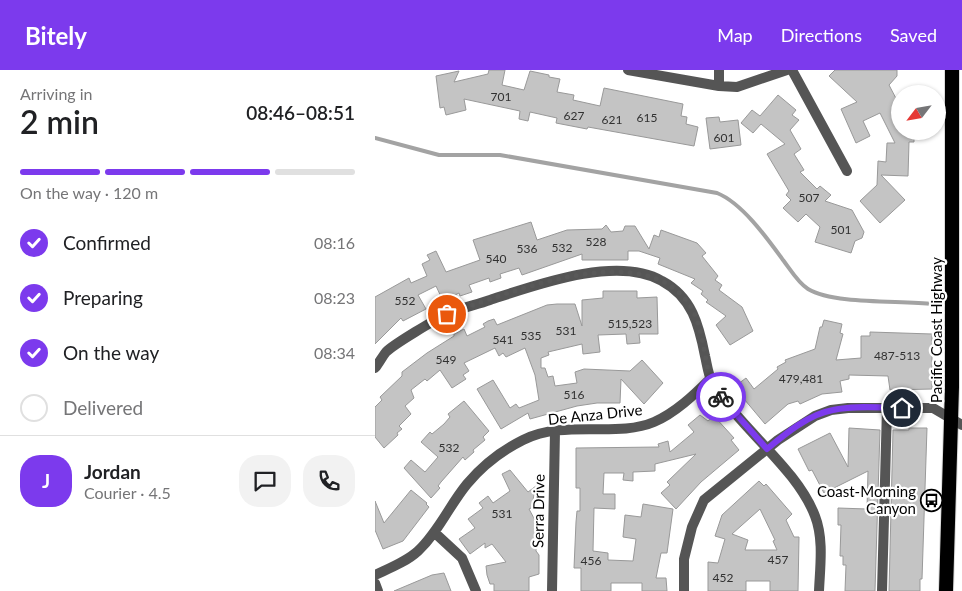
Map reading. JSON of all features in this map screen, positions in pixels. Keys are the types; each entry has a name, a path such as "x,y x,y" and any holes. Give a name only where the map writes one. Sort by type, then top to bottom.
{"highway":[{"name":"Pacific Coast Highway","path":"946,591 957,422 952,335 952,70"}],"street":[{"path":"628,70 719,86 737,87 787,70"},
{"path":"719,70 719,86"},
{"path":"792,70 847,171"},
{"path":"375,368 387,352 447,314 511,293 577,276 617,271 650,276 662,280 683,296 690,305 698,325 710,379 722,398 803,492 815,516 820,542 819,591"},
{"name":"De Anza Drive","path":"375,575 399,564 417,552 435,533 466,485 490,460 525,439 575,428 628,428 653,423 695,395 710,379"},
{"path":"882,591 887,408"},
{"path":"684,591 686,551 691,526 704,500 767,449 815,416 831,410 933,408 957,422"},
{"name":"Serra Drive","path":"552,591 555,431"},
{"path":"435,533 461,558 476,591"},
{"path":"375,583 378,591"}],"building":[{"path":"489,70 505,70 502,85 524,90 530,71 549,75 549,77 560,79 557,92 574,95 573,100 600,106 604,88 683,104 681,116 687,117 686,124 698,127 694,146 556,123 557,118 530,112 528,121 519,119 520,111 464,99 466,110 446,115 444,107 440,108 436,76 459,71 454,82 488,74"},
{"path":"835,70 897,70 897,76 889,85 891,89 891,135 880,113 863,121 870,136 856,143 841,109 857,102 829,76"},
{"path":"778,95 796,110 792,115 799,120 790,130 801,149 794,154 804,170 800,172 817,189 820,186 831,195 825,201 852,210 864,232 862,238 855,241 851,253 815,242 820,227 806,214 798,222 783,208 791,200 786,195 789,191 767,154 785,144 761,124 753,133 741,123 752,110 760,116"},
{"path":"719,117 720,122 738,120 741,145 710,149 706,118"},
{"path":"894,140 914,140 914,142 909,142 908,176 881,175 905,200 880,223 860,201 877,185 878,161 886,162 887,143 895,143"},
{"path":"531,222 537,240 567,230 602,229 606,225 611,232 623,231 625,226 635,226 649,249 654,235 659,237 661,230 697,243 706,253 702,256 718,276 715,280 722,285 719,290 742,307 753,331 730,345 716,325 726,316 706,302 708,300 701,294 703,291 691,283 695,279 658,264 660,258 639,251 628,251 628,260 582,260 582,254 522,275 519,268 500,274 501,278 490,282 489,278 469,285 472,292 460,296 459,293 443,301 436,286 418,295 426,309 403,321 401,318 375,344 375,297 409,278 411,283 427,276 422,264 430,260 427,255 436,251 446,272 480,260 473,240"},
{"path":"603,291 637,291 637,298 657,297 658,334 639,334 640,343 627,344 626,334 598,335 600,352 583,354 582,344 548,352 549,355 541,358 541,368 545,368 548,377 553,376 555,386 577,383 575,372 584,369 630,371 642,360 663,383 644,404 621,379 620,403 597,403 577,406 530,419 528,413 501,429 477,389 493,380 510,408 516,404 519,408 539,400 535,375 525,348 506,357 503,353 499,356 495,348 464,363 469,371 463,375 466,379 452,388 440,370 427,381 425,379 411,390 414,398 405,406 411,414 399,426 402,429 397,433 398,435 384,448 375,437 375,407 382,400 380,397 402,376 402,372 454,336 454,334 464,329 467,336 485,327 483,324 488,321 494,319 497,325 547,305 557,304 575,304 582,326 582,300 603,298"},
{"path":"824,320 842,324 840,333 843,334 836,360 861,358 861,336 870,336 870,332 932,334 932,389 890,390 888,376 849,375 849,379 840,381 842,392 822,394 800,404 798,401 788,404 765,424 734,387 746,378 754,389 778,369 777,367 786,362 785,360 815,349 820,327 822,327"},
{"path":"464,401 489,431 483,437 485,440 473,450 474,452 465,460 463,457 441,482 438,486 440,488 431,498 404,468 411,460 425,472 438,457 421,442 430,432 432,434 444,424 450,417 448,414"},
{"path":"700,415 708,421 714,416 734,438 731,440 739,450 701,482 676,509 661,493 670,485 667,482 696,454 655,464 655,471 633,472 633,481 623,480 624,473 604,473 603,494 615,494 615,509 594,508 593,551 608,553 608,560 633,561 636,539 623,537 625,515 641,517 643,504 673,509 667,553 661,553 656,578 666,578 667,591 642,591 642,583 611,583 611,591 581,591 581,568 574,568 577,511 580,511 580,488 576,488 576,448 659,447 658,444 668,441 670,452 694,432 688,425"},
{"path":"849,428 880,430 875,591 845,591 846,565 843,565 843,556 840,556 841,525 838,525 838,508 867,509 868,471 824,493 812,470 809,471 798,449 830,433 848,467"},
{"path":"909,428 927,428 922,579 920,579 920,591 889,591 893,430 909,430"},
{"path":"510,470 528,492 536,486 533,507 529,509 536,522 536,551 539,555 539,574 529,577 529,591 494,591 494,584 490,584 486,566 506,562 492,544 485,548 485,543 470,554 459,539 475,528 468,519 483,508 479,503 488,496 493,503 510,491 502,474"},
{"path":"759,481 764,486 766,484 792,514 786,520 794,537 799,537 798,591 770,591 770,581 746,581 746,591 708,591 708,562 718,563 725,539 715,536 722,515","holes":["760,509 775,540 773,541 777,550 745,550 748,540 732,534"]},
{"path":"411,490 427,503 429,507 403,541 383,549 375,530 375,501 384,523"},
{"path":"444,573 451,591 394,591 432,575"}],"waterway":[{"path":"375,138 439,155 500,155 717,193 745,213 762,232 798,280 808,289 834,298 933,304"}],"way so far":[{"path":"447,314 511,293 587,273 617,271 650,276 662,280 683,296 690,305 698,325 710,379 721,397"}],"place":[{"name":"Coast-Morning Canyon","path":"932,500"}],"route":[{"path":"721,397 753,436 767,449 815,416 831,410 848,408 902,408"}]}
